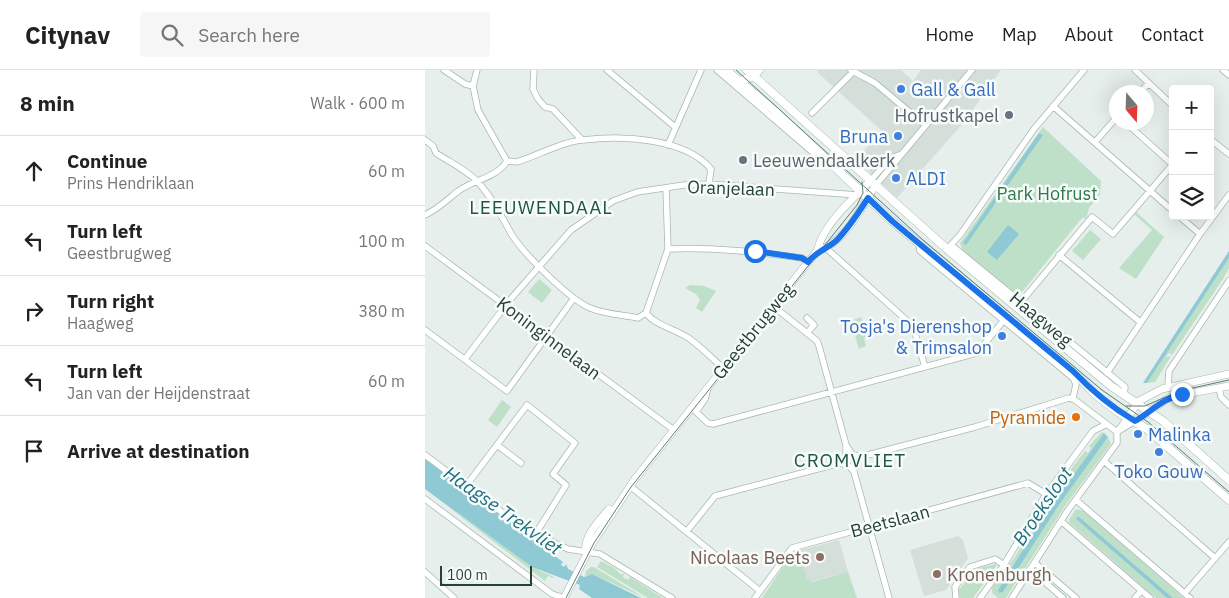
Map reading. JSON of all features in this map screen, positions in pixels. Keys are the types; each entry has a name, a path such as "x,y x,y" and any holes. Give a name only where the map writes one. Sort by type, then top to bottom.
{"main road":[{"name":"Haagweg","path":"727,70 824,156 859,193 868,198 1073,371 1096,395 1132,419 1229,500"},
{"name":"Haagweg","path":"747,70 756,73 874,182 1124,396 1151,412 1229,480"},
{"path":"740,81 756,73 755,93"}],"street":[{"path":"444,70 465,84 473,86"},
{"path":"477,70 473,86 478,110 507,161"},
{"path":"534,70 533,89 538,99 545,107 553,109 582,140"},
{"path":"607,70 675,128"},
{"path":"668,145 701,70"},
{"name":"Haagweg","path":"717,70 817,156 824,156"},
{"path":"817,251 826,248 839,238 868,198 874,182 901,154 972,70"},
{"path":"949,247 1034,129 1084,70"},
{"path":"1135,70 1147,84 1169,103"},
{"path":"1223,70 1229,75"},
{"path":"812,113 853,71 875,83 925,125"},
{"path":"1053,106 1169,208"},
{"path":"1095,142 1109,126"},
{"path":"1134,130 1169,160"},
{"path":"507,161 517,162 582,140 629,139 668,145 690,151 703,159 711,169 709,184"},
{"path":"425,140 433,146 436,153 477,181 503,216 512,234 533,261 574,298 590,308 638,318 646,312 668,249 666,188"},
{"path":"1214,142 1229,154"},
{"path":"425,215 477,181 503,169 507,161"},
{"path":"1021,302 1092,217 1113,234 1169,169"},
{"name":"Geestbrugweg","path":"564,598 586,553 586,542 589,535 817,251 822,238 838,216 859,193 874,182"},
{"name":"Oranjelaan","path":"465,358 539,265 571,230 613,202 637,192 683,185 709,184 859,193"},
{"path":"1107,373 1200,234 1229,195"},
{"path":"1184,220 1200,234"},
{"name":"Haagweg","path":"919,243 920,250 1074,379 1076,384 1073,398"},
{"name":"Koninginnelaan","path":"425,246 674,430"},
{"name":"Haagweg","path":"949,247 1021,302 1125,387 1124,396"},
{"path":"668,249 716,248 729,251 755,251 808,262"},
{"path":"826,248 913,326 925,367"},
{"path":"1059,255 1140,322"},
{"path":"1168,387 1169,371 1229,281"},
{"path":"425,330 507,391 574,298"},
{"path":"773,306 807,333 819,346 846,445 846,456 840,463"},
{"path":"646,312 651,320 674,329 690,339 723,368"},
{"path":"807,318 814,325 807,333"},
{"path":"832,393 975,354 1004,320"},
{"path":"1132,419 1137,404 1143,398 1168,387 1229,374 1229,367"},
{"path":"1012,598 1061,521 1117,443 1117,432 1132,419 1151,412 1172,397 1229,386"},
{"name":"Geestbrugweg","path":"707,388 704,401 696,412 708,423 713,424 832,393"},
{"path":"1219,388 1221,397 1229,405"},
{"path":"846,445 853,455 860,457 1073,398 1117,432"},
{"path":"466,486 527,405 575,443 553,474 566,485 535,535"},
{"path":"979,598 1004,565 1046,494 1094,431 1105,424"},
{"path":"497,445 521,463"},
{"path":"425,455 535,535 568,549 600,554 672,598"},
{"path":"860,457 854,464 854,472 889,598"},
{"path":"1104,461 1215,558"},
{"path":"687,531 715,496 840,463 849,466 854,472"},
{"name":"Beetslaan","path":"755,598 792,548 1028,483 1046,494"},
{"path":"630,486 687,531 694,540 760,591"},
{"path":"425,499 552,594 564,598"},
{"path":"1076,500 1190,598"},
{"path":"1061,521 1150,598"},
{"path":"1185,593 1229,542"},
{"path":"956,598 955,586 970,567 995,559 1004,565"},
{"path":"1035,562 1076,598"},
{"path":"1030,569 1063,598"},
{"path":"425,572 454,598"},
{"path":"1135,598 1141,591"}],"shaded area":[{"path":"818,70 901,70 913,81 921,70 1001,70 964,122 897,198 856,159 882,131 817,72"},
{"name":"Kronenburgh","path":"958,536 963,540 968,558 946,590 924,596 910,550"},
{"name":"Nicolaas Beets","path":"839,540 848,572 806,583 800,561 793,552"}],"green space":[{"name":"Park Hofrust","path":"1043,127 1101,181 1100,194 1089,208 1086,219 1083,217 1018,297 963,251 960,243"},
{"path":"1136,212 1164,237 1136,279 1119,268 1152,230 1134,214"},
{"path":"1090,230 1101,239 1083,260 1072,251"},
{"path":"1229,258 1229,268 1223,279 1172,355 1169,353 1166,357 1171,356 1155,382 1147,383"},
{"path":"539,279 552,290 542,303 528,292"},
{"path":"690,285 704,286 716,291 702,312 696,308 700,300 696,294 685,288"},
{"path":"861,317 869,335 864,338 866,346 859,349 851,321"},
{"path":"502,400 511,407 497,427 488,420"},
{"path":"1102,432 1104,433 1050,507 998,590 999,593 1003,592 1059,505 1108,437 1111,444 1065,506 1006,598 998,598 992,593 992,588 1015,557 1045,503 1085,451 1088,453 1091,448 1089,446"},
{"path":"429,492 532,567 554,577 548,576 545,581"},
{"path":"1076,509 1085,511 1184,598 1173,598 1078,516 1076,519 1167,598 1156,598 1152,594 1150,596 1150,593 1070,523 1069,520"},
{"path":"793,552 801,560 807,579 812,582 848,572 857,598 762,598"},
{"path":"601,561 616,569 620,574 624,574 623,577 628,580 630,577 663,598 648,598 597,567"},
{"path":"997,565 973,598 960,598 958,591 975,569"},
{"path":"591,567 645,598 592,574 585,576 586,571"}],"water":[{"path":"1039,133 1043,135 966,245 963,243"},
{"path":"1008,225 1019,234 997,260 987,252"},
{"path":"1229,251 1229,258 1147,383 1143,383"},
{"path":"1104,433 1108,437 1059,505 1003,592 999,593 998,590 1050,507"},
{"path":"425,459 563,562 561,565 564,567 566,564 568,569 584,577 592,574 641,598 592,598 579,589 580,585 532,567 425,489"},
{"path":"1078,516 1173,598 1167,598 1076,519"}],"tram line":[{"path":"736,70 923,240 1102,390 1148,422 1229,492"},
{"path":"566,598 594,543 631,487 857,205 863,193 862,182"},
{"path":"1126,406 1145,406 1179,391 1229,380"}],"place":[{"name":"Gall & Gall","path":"901,89"},
{"name":"Hofrustkapel","path":"1009,115"},
{"name":"Bruna","path":"898,136"},
{"name":"Leeuwendaalkerk","path":"743,160"},
{"name":"ALDI","path":"896,178"},
{"name":"Tosja's Dierenshop & Trimsalon","path":"1002,336"},
{"name":"Pyramide","path":"1076,417"},
{"name":"Malinka","path":"1138,434"},
{"name":"Toko Gouw","path":"1159,452"},
{"name":"Nicolaas Beets","path":"820,557"},
{"name":"Kronenburgh","path":"937,574"}],"district":[{"name":"LEEUWENDAAL","path":"541,207"},
{"name":"CROMVLIET","path":"850,460"}],"route":[{"path":"755,251 802,258 808,262 817,251 826,248 839,238 868,198 892,221 1073,371 1096,395 1119,413 1135,421 1151,413 1164,400 1182,394"}],"water label":[{"name":"Broeksloot","path":"1042,506"},
{"name":"Haagse Trekvliet","path":"503,510"}]}
